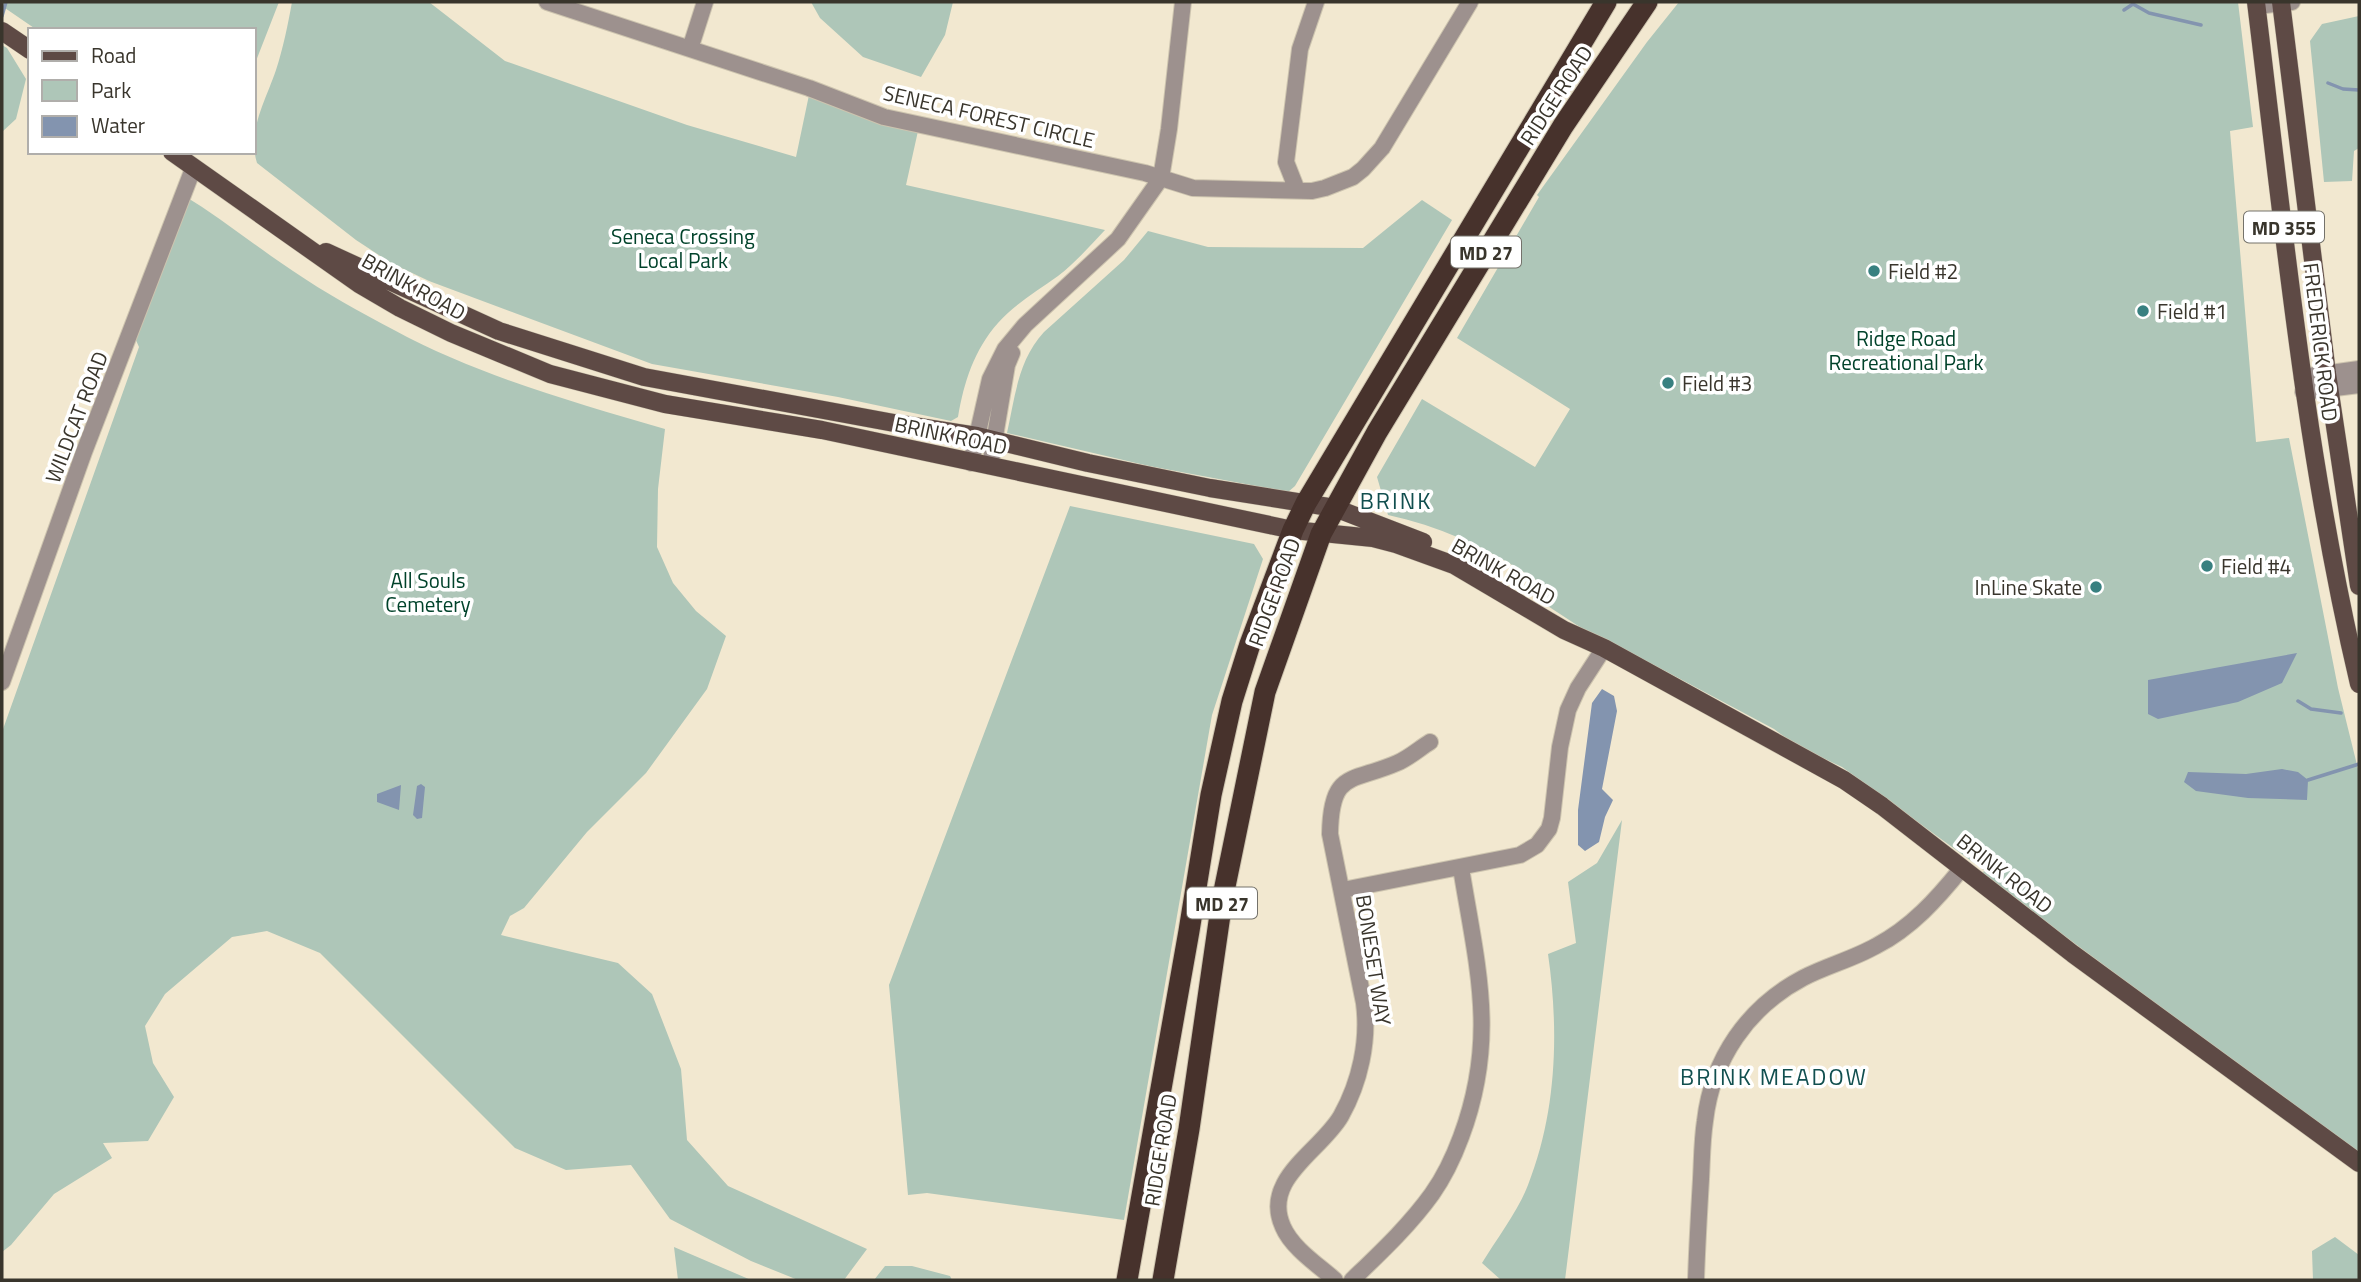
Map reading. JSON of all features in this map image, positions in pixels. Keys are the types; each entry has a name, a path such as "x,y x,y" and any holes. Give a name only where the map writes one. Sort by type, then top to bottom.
{"highway":[{"name":"RIDGE ROAD","path":"1127,1280 1211,795 1250,644 1293,530 1306,503 1606,2"},
{"name":"RIDGE ROAD","path":"1163,1280 1191,1115 1222,901 1265,692 1321,534 1377,432 1563,126 1647,2"}],"main road":[{"name":"FREDERICK ROAD","path":"2285,2 2328,381 2359,586"},
{"name":"FREDERICK ROAD","path":"2257,4 2302,384 2338,595 2359,684"},
{"path":"2,31 28,49"},
{"name":"BRINK ROAD","path":"174,154 359,284 400,308 451,334 550,373 665,404 822,430 1293,530 1373,538 1454,565 1564,630 1604,648 1844,780 1882,806 2073,954 2359,1163"},
{"name":"BRINK ROAD","path":"297,241 344,259 499,331 644,377 985,438 1210,488 1335,508 1451,554 1580,630 1604,648"}],"street":[{"name":"SENECA FOREST CIRCLE","path":"547,2 809,88 884,117 1161,178 1203,190 1312,191 1339,184 1353,177 1372,160 1382,148 1471,2"},
{"path":"690,49 705,2"},
{"path":"971,463 985,438 1007,365 1025,325 1118,239 1161,178 1183,2"},
{"path":"1297,190 1286,162 1300,49 1315,2"},
{"path":"2257,4 2285,2"},
{"name":"WILDCAT ROAD","path":"2,682 84,452 193,169"},
{"path":"2328,381 2359,369"},
{"path":"2302,384 2328,381 2359,385"},
{"path":"985,438 990,466"},
{"path":"1343,890 1520,855 1537,845 1544,837 1552,818 1559,747 1568,710 1577,688 1604,648"},
{"name":"BONESET WAY","path":"1335,1280 1291,1240 1282,1227 1279,1211 1283,1185 1291,1171 1326,1137 1340,1117 1357,1078 1364,1051 1367,1024 1330,834 1333,801 1348,779 1398,762 1430,742"},
{"path":"1352,1280 1406,1227 1434,1192 1455,1153 1468,1119 1478,1076 1483,1017 1461,868"},
{"path":"1696,1280 1705,1120 1720,1064 1739,1031 1750,1017 1776,995 1803,979 1892,937 1934,902 1962,868"}],"green space":[{"path":"2,2 279,2 256,61 256,28 34,28 2,6"},
{"name":"Seneca Crossing Local Park","path":"292,2 429,2 505,61 687,125 796,157 809,95 918,131 906,185 1105,230 1070,266 1026,298 998,323 982,344 963,391 958,417 951,421 838,397 652,364 429,281 391,263 356,240 257,163 256,127 279,62"},
{"path":"811,2 953,2 945,35 921,77 863,57 820,18"},
{"name":"Ridge Road Recreational Park","path":"1679,2 2238,2 2253,127 2230,131 2256,442 2289,438 2338,688 2359,773 2359,1155 1980,873 1985,871 1842,767 1797,746 1774,729 1652,664 1650,673 1531,595 1539,582 1503,560 1448,533 1388,515 1377,477 1422,399 1535,467 1570,409 1457,338 1539,197 1537,195"},
{"path":"2359,16 2359,148 2354,151 2352,181 2324,182 2310,41 2322,24"},
{"path":"2,45 7,48 26,79 16,119 2,132"},
{"name":"All Souls Cemetery","path":"183,195 318,287 426,346 527,387 665,429 658,489 657,547 673,583 696,611 726,636 707,689 646,773 587,832 524,908 510,916 501,935 618,963 652,994 681,1069 687,1140 728,1186 867,1249 844,1280 798,1280 751,1261 670,1219 631,1165 566,1170 515,1148 320,953 267,931 232,937 165,994 145,1026 153,1063 174,1097 148,1141 103,1143 112,1158 54,1194 2,1252 2,732 139,347 131,329"},
{"path":"1422,200 1452,220 1295,486 1288,492 1149,466 1007,433 1023,367 1035,343 1124,260 1148,231 1208,247 1363,248"},
{"path":"1070,506 1254,544 1263,559 1212,715 1124,1220 927,1193 908,1195 889,985"},
{"path":"1622,820 1565,1280 1501,1280 1482,1263 1528,1185 1538,1157 1550,1100 1554,1012 1548,954 1576,943 1568,882 1597,863"},
{"path":"2335,1237 2359,1255 2359,1280 2313,1280 2312,1251"},
{"path":"674,1247 751,1280 678,1280"},
{"path":"885,1266 912,1266 950,1276 952,1280 874,1280"}],"water":[{"path":"2297,653 2282,683 2238,702 2158,719 2148,714 2148,680"},
{"path":"1602,689 1614,696 1617,711 1602,789 1613,800 1605,817 1599,842 1585,851 1578,845 1578,810 1592,703"},
{"path":"2282,769 2298,772 2308,780 2307,800 2248,798 2196,791 2184,782 2188,772 2246,774"},
{"path":"421,784 425,787 422,818 417,819 413,815 417,786"},
{"path":"401,785 399,810 377,802 377,794"}],"waterway":[{"path":"2,16 6,2"},
{"path":"2124,10 2133,4 2149,13 2201,25"},
{"path":"2328,83 2343,89 2359,90"},
{"path":"2298,701 2311,709 2341,713"},
{"path":"2308,780 2359,764"}],"place":[{"name":"Field #2","path":"1874,271"},
{"name":"Field #1","path":"2143,311"},
{"name":"Field #3","path":"1668,383"},
{"name":"Field #4","path":"2207,566"},
{"name":"InLine Skate","path":"2096,587"}],"district":[{"name":"BRINK","path":"1396,500"},
{"name":"BRINK MEADOW","path":"1774,1076"}]}
